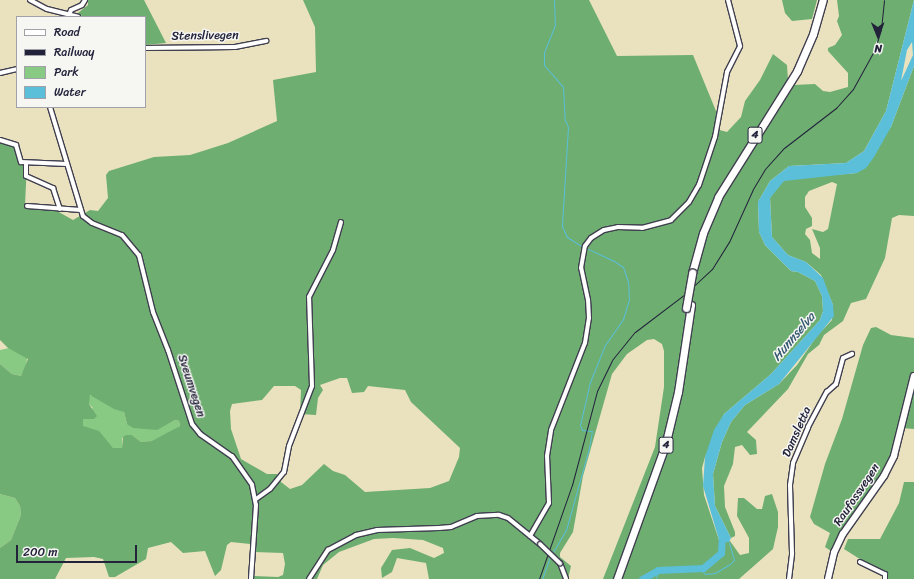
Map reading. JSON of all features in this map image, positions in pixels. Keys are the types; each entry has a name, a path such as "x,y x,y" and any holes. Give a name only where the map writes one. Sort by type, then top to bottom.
{"highway":[{"name":"4","path":"614,579 663,440 676,380 694,272 703,233 718,196 797,71 813,34 824,0"},
{"name":"4","path":"694,272 707,231 720,201 800,74 818,36 828,0"},
{"name":"4","path":"617,579 665,446 678,392 688,306"}],"main road":[{"name":"Raufossvegen","path":"828,579 834,553 843,534 884,476 894,456 914,376"}],"street":[{"path":"30,0 41,6 74,16"},
{"path":"69,15 71,10 83,4 85,0"},
{"path":"530,536 549,503 547,456 551,430 585,343 589,318 588,300 581,268 585,246 591,238 604,230 618,228 642,228 671,220 690,202 699,185 715,137 727,72 740,46 728,0"},
{"name":"Stenslivegen","path":"146,48 235,47 266,41"},
{"path":"0,73 16,69"},
{"name":"Sveumvegen","path":"50,108 81,210 92,223 122,235 137,250 144,271 153,312 168,350 192,424 200,434 237,461 252,485 256,499 251,579"},
{"path":"0,140 16,145 21,162 67,164"},
{"path":"26,163 26,176 54,188 60,210"},
{"path":"27,206 60,210 81,210"},
{"path":"256,499 270,489 284,472 289,446 312,386 309,297 321,268 333,250 341,222"},
{"name":"Damsletta","path":"789,579 792,553 790,485 793,463 808,427 827,392 836,384 843,358 852,354"},
{"path":"309,579 328,550 356,535 377,530 451,526 488,514 508,518 540,544 560,563 566,579"},
{"path":"860,562 885,574 885,579"}],"green space":[{"path":"88,0 144,0 166,43 146,45 146,16 82,16 78,13 88,5"},
{"path":"303,0 589,0 617,56 693,55 716,111 716,129 727,132 741,117 745,101 760,80 773,54 787,65 788,80 793,85 815,84 823,91 830,92 848,87 848,73 828,51 828,48 835,45 842,35 837,21 839,16 837,0 914,0 886,111 864,151 846,163 789,166 770,181 758,202 759,232 765,245 791,271 798,272 815,281 822,296 823,311 820,320 771,374 724,414 705,457 702,468 704,495 720,543 730,541 740,555 749,553 749,538 737,516 738,498 744,498 757,509 762,509 765,496 772,494 778,512 778,527 773,549 739,579 603,579 655,447 664,387 664,351 662,344 654,339 647,340 627,354 612,374 583,476 573,532 560,553 560,557 571,566 568,579 429,579 426,563 397,558 392,572 382,578 381,568 392,550 410,548 434,558 444,553 443,548 423,540 393,538 374,539 339,552 323,565 317,579 253,579 253,576 278,577 283,575 285,564 283,553 254,552 250,544 231,542 227,545 221,570 215,576 205,551 183,553 171,542 148,548 146,559 115,577 109,577 103,559 94,557 66,558 55,579 0,579 0,548 11,540 21,515 20,506 15,498 0,494 0,364 12,374 21,376 28,359 8,348 0,340 0,140 16,144 22,161 27,163 25,205 57,211 73,220 90,210 98,211 108,198 106,175 109,171 154,157 190,155 228,143 277,121 273,80 316,72 315,27","holes":["340,378 347,378 352,393 364,392 368,386 405,390 411,402 460,448 459,457 449,481 430,488 365,492 345,475 333,471 324,464 302,485 290,489 281,482 277,474 267,474 241,459 231,429 230,411 232,404 262,400 274,386 295,386 301,390 300,414 316,415 318,398 323,390 320,385","90,395 114,409 124,412 127,424 133,428 157,430 175,420 179,421 180,426 152,441 141,442 132,435 126,435 123,437 122,448 113,448 99,431 83,426 83,419 94,419 97,416 89,404"]},
{"path":"782,0 817,0 812,19 792,21 785,13"},
{"path":"914,66 914,216 899,215 892,218 885,258 866,299 851,303 843,321 824,335 819,345 808,354 788,389 747,432 756,440 757,454 750,455 742,445 735,447 733,464 724,486 725,507 735,532 735,536 731,538 715,506 713,474 722,442 731,422 745,405 779,384 797,365 817,336 832,320 833,305 821,275 806,262 788,255 772,237 770,198 779,184 787,179 857,173 891,127","holes":["832,182 837,184 828,229 823,232 812,229 820,248 820,259 812,253 810,240 805,234 806,229 812,226 812,218 805,207 805,197 809,191"]},
{"path":"876,327 891,335 914,338 914,429 901,428 885,470 852,515 831,551 825,547 830,533 814,524 810,517 825,464 842,419 863,345 871,328"},
{"path":"9,348 27,357 26,368 21,376 12,374 0,364 0,350"},
{"path":"94,395 124,412 127,424 167,424 175,420 179,421 180,426 156,441 141,442 132,435 122,438 122,448 113,448 83,427 83,419 93,408 89,404 89,396"},
{"path":"904,482 914,482 914,579 887,579 885,575 844,549 848,539 880,539 899,503"},
{"path":"0,494 15,498 20,506 21,515 11,540 0,548"}],"water":[{"path":"914,0 914,66 891,127 866,168 857,173 784,181 770,198 772,237 788,255 806,262 823,278 833,305 834,316 779,384 745,405 731,422 722,442 713,474 715,506 731,538 729,542 720,543 703,486 705,457 714,430 724,414 771,374 820,320 823,311 822,296 815,281 798,272 791,271 765,245 759,232 758,202 770,181 789,166 846,163 864,151 886,111","holes":["912,42 913,55 901,81 907,50"]}],"waterway":[{"path":"554,0 555,25 544,52 544,65 563,87 565,120 568,127 562,226 567,237 583,247"},
{"path":"552,554 566,530 589,448 592,431 582,430 580,425 590,382 605,345 623,319 629,299 628,282 623,267 614,261 586,248"},
{"name":"Hunnselva","path":"642,579 658,570 703,568 721,553 722,535"},
{"name":"Hunnselva","path":"700,569 705,574 715,573 730,564 734,560 729,543"},
{"path":"542,579 550,557"},
{"name":"Hunnselva","path":"656,579 658,570"}],"railway":[{"path":"539,579 572,485 597,391 612,360 635,332 685,294 712,269 729,242 753,189 765,169 784,148 836,108 853,89 875,49 881,29 884,0"}]}
